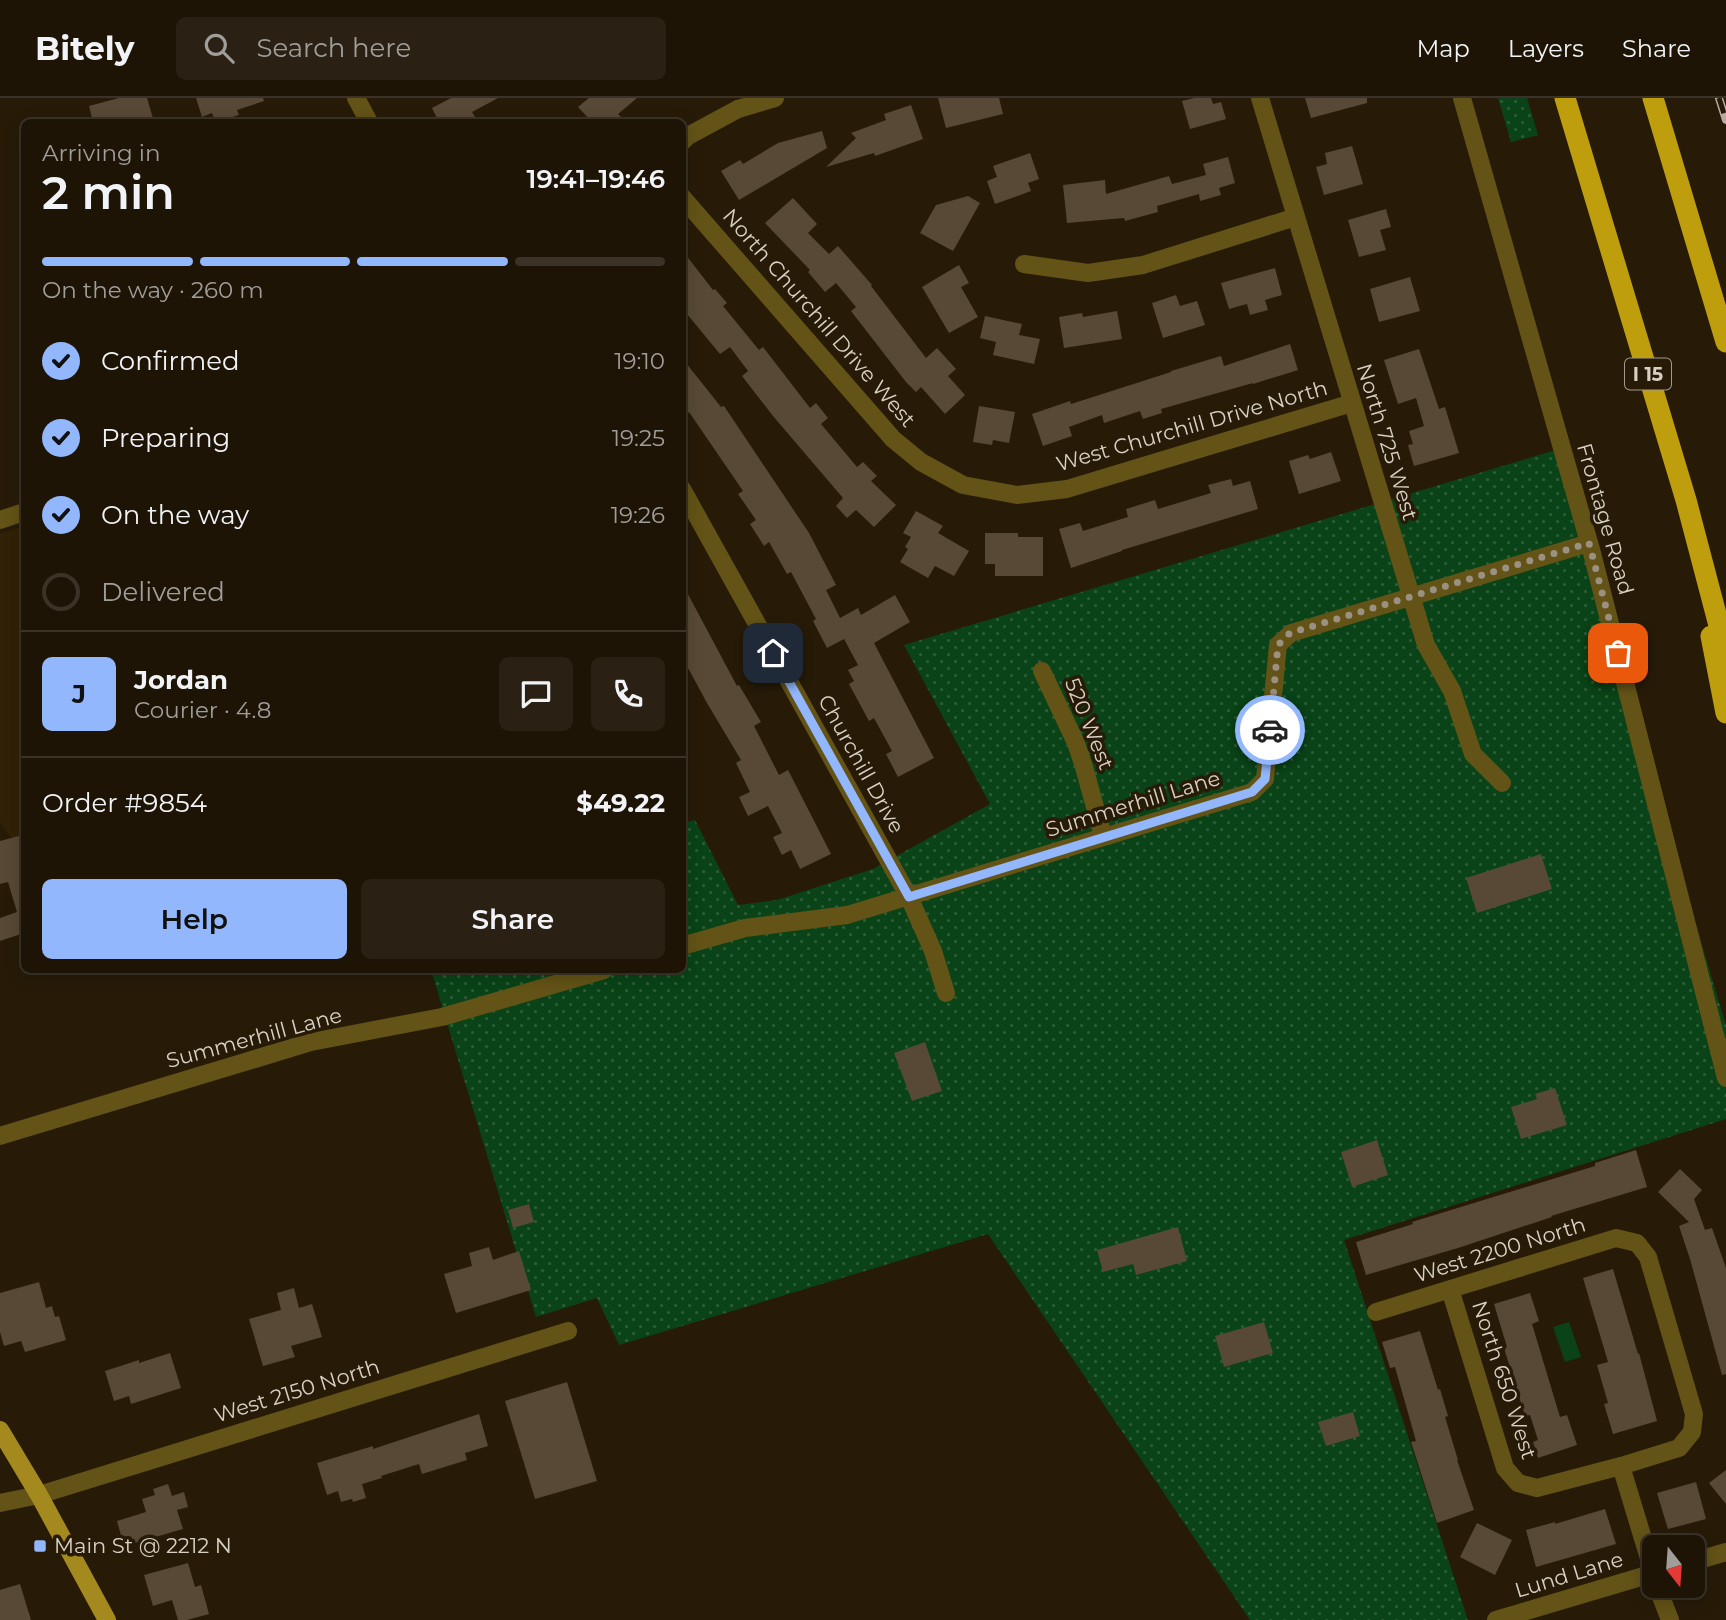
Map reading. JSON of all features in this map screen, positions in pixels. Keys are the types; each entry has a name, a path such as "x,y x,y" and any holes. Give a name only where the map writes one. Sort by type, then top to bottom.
{"highway":[{"name":"I 15","path":"1565,98 1686,500 1726,652"},
{"path":"1653,98 1726,342"},
{"path":"1686,500 1726,713"}],"main road":[{"path":"0,1430 107,1620"}],"street":[{"path":"356,98 367,119"},
{"path":"686,138 738,109 775,98"},
{"name":"North 725 West","path":"1260,98 1426,645 1452,691 1473,754 1502,783"},
{"name":"Frontage Road","path":"1462,98 1589,543 1726,1078"},
{"name":"North Churchill Drive West","path":"686,202 893,439 921,462 963,485"},
{"path":"1024,264 1088,274 1143,265 1296,217"},
{"name":"West Churchill Drive North","path":"963,485 1017,495 1067,489 1352,403"},
{"name":"Churchill Drive","path":"686,496 909,897 933,951 946,993"},
{"path":"0,520 21,513"},
{"name":"Summerhill Lane","path":"686,945 744,928 847,915 1252,792 1265,779 1278,645 1290,633 1589,543"},
{"name":"520 West","path":"1042,671 1076,743 1103,836"},
{"name":"Summerhill Lane","path":"0,1136 311,1042 442,1017 594,973"},
{"name":"West 2200 North","path":"1376,1312 1616,1238 1637,1243 1648,1257 1694,1414 1692,1432 1679,1448 1621,1466"},
{"name":"North 650 West","path":"1450,1289 1505,1468 1518,1483 1537,1488 1621,1466"},
{"name":"West 2150 North","path":"0,1503 39,1495 568,1331"},
{"path":"1621,1466 1642,1535"},
{"path":"1705,1558 1726,1552"},
{"name":"Lund Lane","path":"1496,1620 1642,1577"},
{"path":"1662,1598 1670,1620"}],"shaded area":[{"path":"21,527 21,851 0,822 0,534"}],"green space":[{"path":"1498,98 1527,98 1538,135 1511,142"},
{"path":"1556,450 1726,1026 1726,1119 1344,1240 1468,1620 1250,1620 988,1234 619,1345 597,1298 536,1317 432,973 686,973 686,822 695,820 738,905 777,900 873,869 990,804 904,645"},
{"path":"1569,1322 1581,1357 1565,1362 1553,1327"}],"building":[{"path":"119,98 147,98 153,119 92,119 89,106"},
{"path":"196,98 263,98 264,101 237,110 239,115 225,119 214,119 212,113 202,117"},
{"path":"451,98 498,98 472,112 476,119 438,119 432,108"},
{"path":"589,98 637,98 618,114 623,119 589,119 578,107"},
{"path":"938,98 999,98 1003,114 946,128"},
{"path":"1211,98 1213,104 1221,102 1226,119 1190,129 1182,101"},
{"path":"1305,98 1367,98 1367,103 1311,118"},
{"path":"911,105 923,139 875,156 874,153 826,167 856,138 851,133 886,120 884,114"},
{"path":"822,131 827,148 739,200 721,171 740,160 743,164 778,143"},
{"path":"1352,146 1363,184 1324,195 1316,167 1327,164 1325,153"},
{"path":"1030,153 1039,179 1028,183 1031,191 995,204 987,181 997,177 993,166"},
{"path":"1228,157 1235,183 1219,188 1221,195 1200,201 1199,194 1157,206 1158,212 1125,221 1124,218 1067,223 1063,185 1105,180 1106,194 1169,176 1172,184 1206,175 1203,164"},
{"path":"968,196 980,203 953,251 920,233 936,205"},
{"path":"793,198 817,224 808,233 829,254 838,246 872,285 926,358 937,348 956,369 948,376 965,395 945,414 921,387 916,392 906,382 851,311 856,307 836,283 825,292 808,272 810,270 765,223"},
{"path":"1386,209 1391,227 1380,230 1386,250 1359,257 1348,220"},
{"path":"686,255 713,290 727,303 723,306 759,350 763,347 810,408 816,403 828,418 821,424 857,467 863,462 877,476 871,481 896,505 874,527 856,510 847,518 836,506 843,498 742,376 748,371 730,347 720,354 686,313"},
{"path":"959,265 969,283 961,287 978,317 949,333 922,287"},
{"path":"1275,268 1282,295 1265,300 1268,310 1250,315 1247,304 1229,309 1221,283"},
{"path":"1410,277 1420,311 1379,322 1370,289"},
{"path":"1176,295 1180,306 1197,301 1205,325 1163,338 1152,303"},
{"path":"1117,311 1122,339 1064,348 1059,317 1082,313 1083,317"},
{"path":"985,316 1022,324 1019,335 1040,339 1034,364 993,355 996,342 980,338"},
{"path":"1290,344 1298,370 1161,409 1162,413 1143,419 1140,411 1104,423 1102,415 1069,427 1072,436 1043,446 1032,414 1221,356 1224,366"},
{"path":"1419,349 1439,409 1445,407 1459,453 1414,466 1408,445 1413,444 1409,431 1424,426 1416,398 1398,404 1384,360"},
{"path":"686,363 721,407 724,406 809,533 836,585 826,590 840,618 858,608 861,615 895,595 910,622 874,643 934,758 898,777 886,754 892,751 874,718 869,721 849,684 854,681 848,670 858,665 844,639 827,648 813,621 816,619 791,572 787,574 769,542 764,546 750,524 756,520 738,494 743,491 689,412 686,414"},
{"path":"979,406 1015,412 1009,443 993,440 992,445 973,442"},
{"path":"1331,452 1341,481 1299,494 1289,461 1308,455 1310,459"},
{"path":"1231,479 1233,486 1250,481 1258,509 1071,568 1059,529 1080,523 1083,531 1128,517 1126,509 1155,500 1158,509 1211,493 1208,485"},
{"path":"916,511 943,526 938,533 969,551 954,576 935,566 928,578 900,562 911,537 903,533"},
{"path":"985,533 1018,533 1018,537 1043,537 1043,576 995,576 995,564 985,564"},
{"path":"686,590 737,686 739,685 761,722 754,726 779,775 788,770 831,854 800,869 791,850 782,855 773,837 782,833 768,806 748,816 739,797 750,792 736,763 741,760 686,664"},
{"path":"19,836 21,844 21,934 0,941 0,918 17,912 8,882 0,884 0,841"},
{"path":"1541,854 1552,889 1477,913 1466,878"},
{"path":"925,1042 942,1091 912,1101 894,1053"},
{"path":"1555,1088 1567,1125 1521,1139 1511,1107 1537,1099 1535,1094"},
{"path":"1377,1140 1388,1175 1352,1187 1341,1152"},
{"path":"1636,1150 1647,1187 1366,1275 1356,1242 1595,1166 1595,1163"},
{"path":"1680,1169 1702,1190 1694,1199 1705,1230 1712,1228 1726,1268 1726,1374 1722,1375 1679,1226 1689,1222 1658,1192"},
{"path":"529,1204 534,1222 513,1228 508,1210"},
{"path":"1178,1227 1187,1261 1136,1275 1133,1264 1103,1272 1097,1250"},
{"path":"489,1247 493,1260 519,1251 531,1290 456,1313 444,1274 472,1266 469,1253"},
{"path":"1613,1269 1657,1421 1613,1434 1604,1404 1608,1403 1597,1365 1608,1362 1583,1278"},
{"path":"39,1282 46,1308 52,1306 55,1317 59,1316 66,1340 25,1352 21,1341 4,1346 0,1332 0,1293"},
{"path":"294,1288 299,1308 312,1304 322,1337 291,1346 295,1357 263,1366 249,1319 281,1310 277,1293"},
{"path":"1530,1293 1539,1321 1532,1324 1560,1417 1567,1415 1577,1445 1538,1458 1533,1442 1538,1440 1530,1415 1525,1416 1494,1304"},
{"path":"1264,1322 1273,1353 1224,1367 1215,1336"},
{"path":"1420,1331 1438,1390 1440,1389 1457,1460 1474,1510 1437,1523 1411,1442 1416,1441 1395,1367 1390,1368 1382,1342"},
{"path":"170,1353 181,1388 131,1404 129,1396 114,1401 105,1371"},
{"path":"567,1382 597,1481 535,1499 505,1401"},
{"path":"1353,1412 1360,1436 1326,1446 1318,1422"},
{"path":"479,1414 488,1446 465,1453 467,1460 422,1474 419,1464 381,1476 382,1478 362,1484 366,1498 353,1502 352,1499 341,1502 338,1491 327,1495 317,1463 373,1446 373,1449"},
{"path":"1726,1470 1726,1504 1709,1483"},
{"path":"1696,1482 1706,1519 1668,1529 1657,1493"},
{"path":"168,1484 172,1496 184,1492 188,1507 177,1510 183,1529 124,1546 117,1521 146,1512 142,1499 155,1495 153,1489"},
{"path":"1605,1509 1616,1544 1536,1567 1526,1530"},
{"path":"1477,1523 1512,1540 1495,1575 1460,1557"},
{"path":"188,1563 195,1587 201,1585 209,1614 178,1620 172,1600 153,1606 144,1575"},
{"path":"20,1584 31,1620 0,1620 0,1590"}],"railway":[{"path":"1719,98 1726,120"}],"way so far":[{"path":"1270,730 1278,645 1290,633 1589,543 1618,653"}],"place":[{"name":"Main St @ 2212 N","path":"40,1546"}],"route":[{"path":"773,653 909,897 1252,792 1265,779 1270,730"}]}
